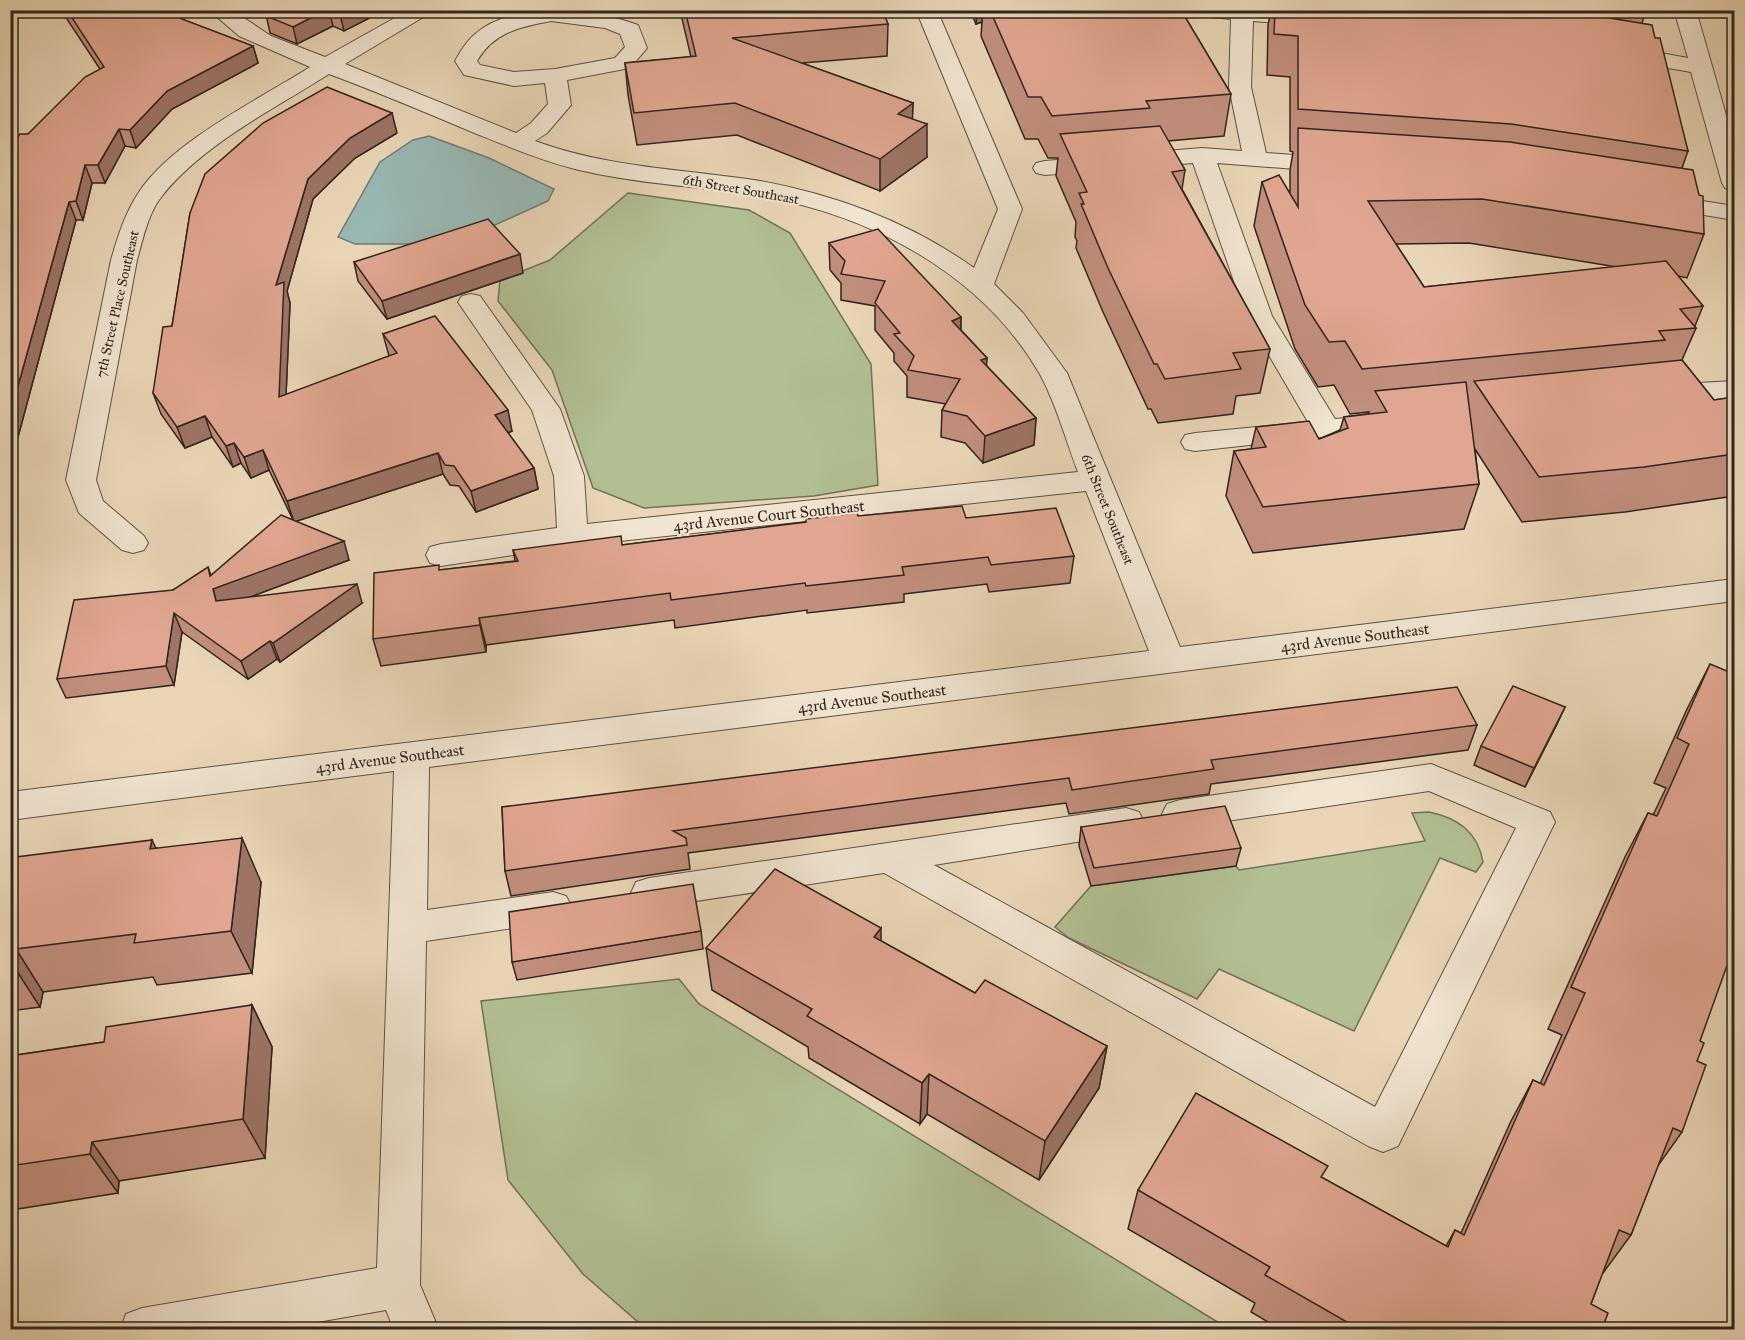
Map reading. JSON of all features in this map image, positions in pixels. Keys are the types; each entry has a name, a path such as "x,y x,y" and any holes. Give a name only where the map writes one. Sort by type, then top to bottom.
{"street":[{"name":"6th Street Southeast","path":"219,10 226,18 276,45 518,142 579,163 631,173 764,190 817,203 871,222 921,246 961,271 998,302 1028,335 1053,373 1169,661"},
{"name":"7th Street Place Southeast","path":"132,543 90,506 81,480 84,454 124,260 134,226 150,194 190,153 328,65 425,10"},
{"path":"926,10 1010,209 980,286"},
{"path":"1176,12 1199,10 1336,22"},
{"path":"1684,10 1734,183"},
{"path":"550,13 609,22 630,30 636,48 622,63 555,76 497,77 472,70 466,61 474,44 496,27 550,13"},
{"path":"1242,14 1240,87 1256,159"},
{"path":"1603,50 1701,67"},
{"path":"518,142 539,128 560,105 555,76"},
{"path":"1202,155 1259,316 1327,429"},
{"path":"1045,168 1202,155 1358,166"},
{"path":"1640,198 1734,213"},
{"path":"471,302 546,409 569,476 573,536"},
{"path":"1641,396 1734,390"},
{"path":"1195,442 1408,420"},
{"name":"43rd Avenue Court Southeast","path":"441,555 573,536 1097,480"},
{"name":"43rd Avenue Southeast","path":"10,806 1734,590"},
{"path":"412,755 398,1286 417,1329"},
{"path":"407,928 600,900 887,857 1431,777 1537,822 1383,1133 887,857"},
{"path":"142,1329 398,1286"}],"green space":[{"path":"628,193 749,210 790,233 871,364 878,485 814,496 644,508 593,488 552,370 498,301 500,280 550,260"},
{"path":"1429,812 1449,818 1465,828 1477,842 1483,862 1476,872 1440,858 1354,1031 1219,969 1197,999 1069,938 1055,927 1091,886 1236,866 1239,870 1425,841 1412,813"},
{"path":"679,979 699,1004 1229,1329 646,1329 583,1274 508,1180 481,1001"}],"water":[{"path":"429,136 489,158 554,189 548,201 486,229 413,244 355,244 338,237 380,162 413,140"}],"building":[{"path":"67,10 174,10 179,18 253,46 167,91 130,130 119,129 98,165 85,165 76,201 69,202 10,415 10,147 20,134 28,134 85,77 104,67"},
{"path":"265,10 326,10 293,27 266,16"},
{"path":"333,10 347,10 340,14"},
{"path":"685,10 882,10 888,24 732,38 913,103 898,114 927,124 880,159 735,103 634,113 625,63 696,56"},
{"path":"990,10 1181,10 1231,94 1146,101 1150,108 1052,116 1041,97 1028,97"},
{"path":"1275,10 1561,10 1652,25 1655,38 1660,38 1688,151 1511,124 1298,109 1298,36 1274,34"},
{"path":"327,87 392,113 350,138 308,179 276,285 284,282 279,397 397,353 383,334 435,316 508,410 495,415 534,468 471,491 454,466 445,465 438,453 287,501 263,450 244,457 234,443 226,446 205,416 177,427 153,393 163,327 172,326 190,213 205,174 263,123"},
{"path":"1160,126 1185,170 1172,172 1270,349 1233,353 1241,369 1165,379 1157,364 1154,364 1108,268 1081,204 1084,204 1079,193 1087,192 1060,134"},
{"path":"1298,128 1510,142 1693,170 1699,195 1703,196 1704,234 1482,199 1368,201 1424,287 1666,261 1703,306 1680,309 1696,328 1659,331 1665,340 1362,369 1345,341 1329,342 1305,305 1262,182 1279,175 1298,207"},
{"path":"488,219 520,254 382,301 354,262"},
{"path":"878,229 961,317 952,321 987,358 981,360 1036,418 985,436 967,416 942,410 960,379 908,370 914,356 894,334 900,333 875,303 885,281 841,274 845,261 829,243"},
{"path":"1682,360 1714,400 1734,397 1734,454 1644,467 1539,477 1474,381"},
{"path":"1466,382 1479,484 1263,507 1234,451 1266,447 1256,427 1309,421 1319,439 1348,428 1344,417 1387,412 1375,391"},
{"path":"962,506 966,518 1056,508 1074,556 991,565 988,557 902,567 904,575 806,586 805,583 671,600 670,593 479,618 480,625 373,639 374,573 439,565 439,570 518,561 513,550 621,536 622,545 806,522 806,519 857,513 858,516"},
{"path":"281,515 344,541 213,589 216,601 357,584 273,643 270,641 241,661 174,613 166,666 57,679 74,600 173,590 208,567 210,576"},
{"path":"1710,664 1734,674 1734,946 1700,1041 1704,1043 1697,1061 1706,1065 1682,1132 1673,1128 1631,1235 1619,1230 1591,1304 1608,1313 1602,1329 1359,1329 1265,1275 1270,1267 1138,1190 1196,1093 1328,1166 1321,1177 1448,1247 1455,1230 1464,1235 1533,1080 1544,1085 1585,993 1571,987 1648,813 1657,816 1689,744 1677,738"},
{"path":"1513,686 1565,707 1534,768 1481,746"},
{"path":"1457,687 1477,725 1211,760 1214,769 1072,790 1069,778 673,831 686,838 687,845 505,871 502,807"},
{"path":"1225,806 1241,848 1094,868 1081,827"},
{"path":"242,838 231,931 134,943 136,934 16,949 13,965 10,965 10,868 14,867 16,857 152,840 150,849"},
{"path":"775,869 881,928 874,937 975,993 985,980 1107,1046 1045,1141 929,1074 922,1083 807,1016 812,1009 706,948"},
{"path":"693,884 701,931 512,962 509,912"},
{"path":"252,1005 243,1119 92,1142 90,1154 10,1166 10,1056 104,1042 106,1027"}]}
